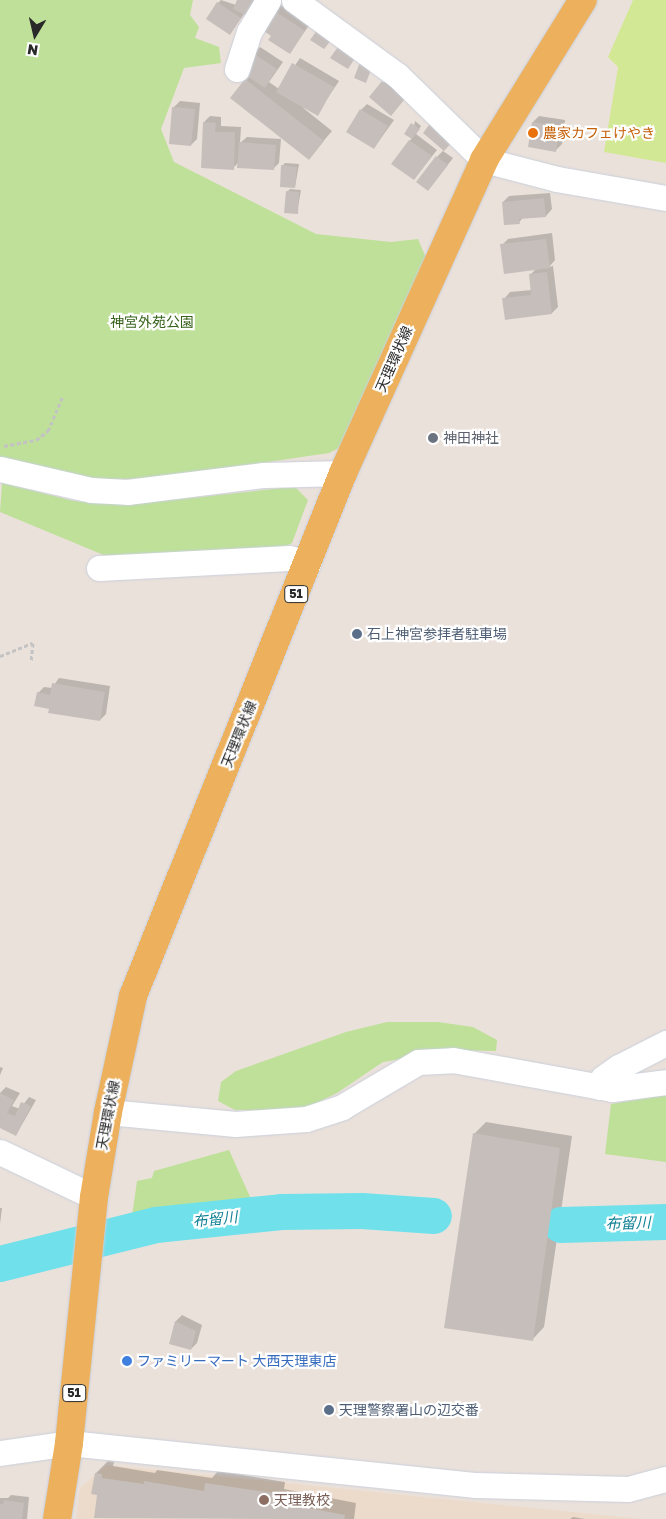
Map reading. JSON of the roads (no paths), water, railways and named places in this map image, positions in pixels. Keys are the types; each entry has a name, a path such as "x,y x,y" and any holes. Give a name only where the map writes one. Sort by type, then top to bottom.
{"main road":[{"name":"天理環状線","path":"57,1519 69,1443 93,1208 108,1112 133,996 343,473 484,160 583,0"}],"street":[{"path":"237,69 248,32 268,0"},
{"path":"294,0 397,75 484,160 557,179 666,198"},
{"path":"0,469 91,490 127,492 264,475 343,473"},
{"path":"98,568 289,558 308,563"},
{"path":"600,1087 603,1078 619,1067 666,1043"},
{"path":"108,1112 235,1124 306,1119 342,1107 383,1080 418,1062 452,1060 612,1089 666,1082"},
{"path":"0,1152 93,1208"},
{"path":"0,1453 69,1443 474,1485 628,1489 666,1497"},
{"path":"628,1489 666,1479"}],"waterway":[{"name":"布留川","path":"0,1264 156,1225 281,1212 362,1211 434,1216"},
{"name":"布留川","path":"561,1225 666,1222"}],"place":[{"name":"農家カフェけやき","path":"533,133"},
{"name":"神田神社","path":"433,438"},
{"name":"石上神宮参拝者駐車場","path":"357,634"},
{"name":"ファミリーマート 大西天理東店","path":"127,1361"},
{"name":"天理警察署山の辺交番","path":"329,1410"},
{"name":"天理教校","path":"264,1500"}],"park label":[{"name":"神宮外苑公園","path":"152,322"}]}
